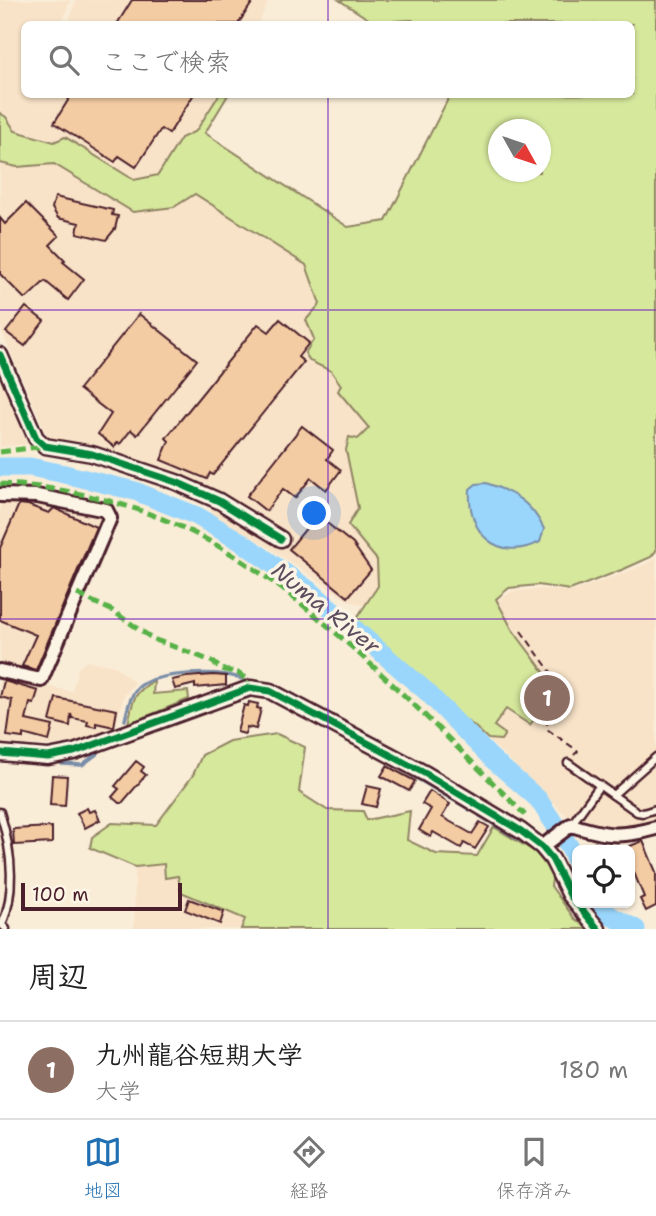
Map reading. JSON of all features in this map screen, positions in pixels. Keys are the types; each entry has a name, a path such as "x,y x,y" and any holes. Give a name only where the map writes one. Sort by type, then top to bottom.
{"street":[{"path":"0,355 36,438 45,446 92,454 176,482 219,501 281,539"},
{"path":"0,495 37,496 106,510 110,518 41,680 0,671"},
{"path":"0,753 48,757 74,752 250,688 270,691 426,774 545,844 570,895 598,929"},
{"path":"545,844 571,825 610,836 629,835 656,828"}],"lane":[{"path":"613,795 656,757"},
{"path":"568,763 636,812 656,809"},
{"path":"571,825 600,785"},
{"path":"0,812 11,864 9,910 2,925 6,929"}],"path":[{"path":"521,631 567,694 547,723 547,729 578,751 568,763"}],"shaded area":[{"path":"0,0 70,0 63,21 21,21 21,98 217,98 196,131 181,138 158,175 134,180 65,137 54,142 15,131 0,113"},
{"path":"76,0 269,0 259,21 69,21"},
{"path":"0,163 17,167 54,164 133,212 174,207 195,194 306,265 320,304 310,361 331,371 341,385 339,391 369,428 346,450 358,509 348,525 377,560 378,586 366,606 512,629 497,601 513,591 573,591 627,572 652,561 656,556 656,823 621,832 592,828 567,816 473,725 454,713 356,619 365,606 347,600 211,513 212,491 145,462 56,440 46,433 0,328"},
{"path":"0,378 28,444 0,447"},
{"path":"20,496 102,514 106,520 40,675 33,678 44,686 72,691 78,668 87,661 115,666 135,683 124,696 115,728 79,742 48,746 0,744 0,498"},
{"path":"164,864 165,878 178,876 182,893 246,920 241,929 134,929 135,867"}],"green space":[{"path":"339,0 656,0 656,551 651,557 570,590 538,585 509,588 496,599 512,629 556,688 530,725 506,709 494,726 505,734 501,740 488,739 454,713 356,619 378,586 377,560 348,525 358,508 346,450 349,437 358,439 369,428 338,391 341,385 331,371 310,361 305,353 314,339 306,320 320,304 306,265 195,194 174,207 133,212 54,164 17,167 0,163 0,113 15,131 54,142 65,137 134,180 158,175 181,138 196,131 217,98 226,98 205,133 348,227 386,221 448,98 635,98 635,21 371,21"},
{"path":"154,681 153,694 188,691 189,699 128,724 137,694"},
{"path":"277,734 305,747 299,792 327,810 363,811 367,820 410,811 407,840 436,854 477,856 494,827 535,852 553,874 551,886 574,918 588,929 241,929 245,919 181,892 178,876 165,878 164,864 135,867 90,848 92,837 112,823 156,825 193,775 202,755 229,741"}],"water":[{"path":"486,483 505,490 534,512 544,529 540,542 525,548 510,549 498,546 479,531 470,505 470,489 476,484"}],"building":[{"path":"132,0 254,0 240,21 119,21"},
{"path":"70,98 192,98 169,134 161,129 136,167 119,156 115,162 54,123"},
{"path":"55,197 113,210 112,215 118,216 115,229 106,240 77,233 79,223 58,218 52,208"},
{"path":"26,203 59,236 50,245 65,260 63,262 84,279 68,300 45,281 24,298 0,274 0,218 5,224"},
{"path":"26,307 44,321 25,346 6,332"},
{"path":"139,314 197,360 137,435 131,430 120,444 118,442 114,447 98,434 111,414 79,389"},
{"path":"280,319 309,343 298,357 304,362 213,475 210,473 207,479 161,460 169,441 166,438 258,324 269,332"},
{"path":"302,426 333,450 327,459 341,470 326,490 311,478 295,498 283,489 266,511 247,496"},
{"path":"19,504 49,513 54,508 96,527 36,670 22,666 36,635 0,620 0,548"},
{"path":"317,515 353,544 371,570 348,597 289,549"},
{"path":"226,676 226,685 195,688 195,684 175,689 172,680 186,677"},
{"path":"4,681 38,691 34,704 30,703 26,720 53,726 49,741 23,734 23,738 7,736 12,700 0,697"},
{"path":"56,698 117,710 114,727 96,723 96,727 87,725 88,721 72,718 71,714 70,726 50,721"},
{"path":"249,702 258,704 257,708 261,709 256,729 247,727 245,734 237,732 244,705 248,706"},
{"path":"136,761 144,767 141,771 146,775 122,803 119,803 112,797 119,789 115,786"},
{"path":"387,766 415,781 409,791 381,776"},
{"path":"52,775 67,776 65,806 50,805"},
{"path":"367,786 381,789 376,807 362,804"},
{"path":"430,791 450,804 442,817 472,834 480,822 489,827 475,849 464,843 461,848 433,832 431,837 419,830 431,809 422,804"},
{"path":"87,808 89,812 95,810 100,820 85,828 77,813"},
{"path":"52,827 52,843 14,845 13,829"},
{"path":"643,841 656,872 656,906 646,911 640,899 644,897 635,875 635,845 633,845"},
{"path":"189,899 224,912 220,924 185,910"}],"waterway":[{"name":"Numa River","path":"0,467 30,467 135,491 197,516 243,543 313,593 427,692 491,758 538,799 572,852"},
{"path":"125,720 134,693 149,681 190,674 220,674 242,679"},
{"path":"62,764 82,765 98,753"},
{"path":"396,766 472,811"},
{"path":"480,816 528,845"},
{"name":"Numa River","path":"603,908 611,916 636,929"}],"marked path":[{"path":"0,452 45,446"},
{"path":"0,484 53,489 108,500 160,518 232,554 276,584 338,634 525,815"},
{"path":"77,594 113,611 153,639 213,662 221,669 238,673 248,680 250,688"}],"cycle path":[{"path":"0,355 36,438 45,446 92,454 176,482 219,501 281,539"},
{"path":"0,753 48,757 74,752 250,688 270,691 426,774 521,831 542,847 552,859 570,895 598,929"}],"place":[{"name":"九州龍谷短期大学","path":"547,698"}]}
